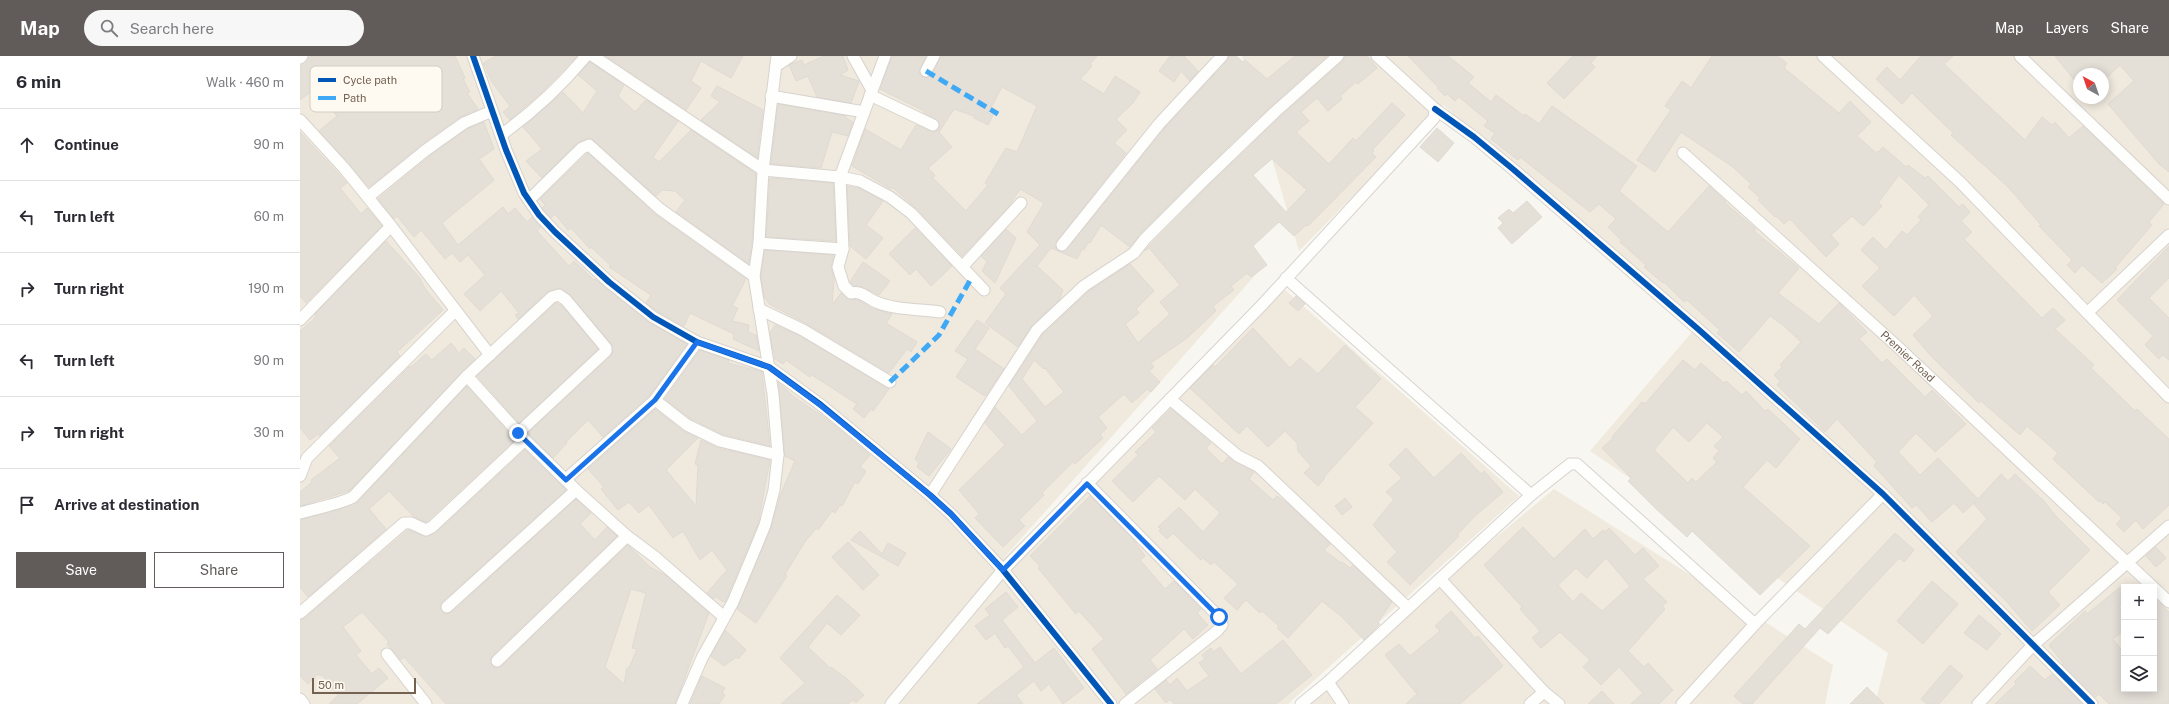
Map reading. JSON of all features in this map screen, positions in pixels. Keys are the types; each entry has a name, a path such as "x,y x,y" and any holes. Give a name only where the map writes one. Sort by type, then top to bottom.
{"street":[{"path":"473,56 492,111 524,193 539,215 554,232 609,282 653,317 697,342 769,367 875,448 951,514 1003,570 1110,704"},
{"path":"501,135 527,116 569,77 586,56"},
{"path":"593,56 763,170 840,177 860,181 890,197 911,214 984,290"},
{"path":"682,704 702,658 724,617 765,525 774,490 778,456 769,367 754,276 760,243 763,170 771,96 777,61 791,56"},
{"path":"853,56 871,93 933,125"},
{"path":"885,56 840,177 843,250 838,267 844,286 851,293 858,292 876,302 897,307 940,312"},
{"path":"926,71 934,56"},
{"path":"1062,245 1159,124 1222,56"},
{"path":"930,495 1037,330 1084,286 1134,253 1145,239 1275,112 1338,56"},
{"path":"1377,56 1434,109 1474,137 1514,170 1692,324 1883,494 2032,646 2092,704"},
{"path":"1823,56 1960,182 2169,397"},
{"path":"2020,56 2169,199"},
{"path":"771,96 864,112"},
{"path":"890,704 1003,570 1286,278 1434,118 1434,109"},
{"path":"368,197 432,145 464,124 492,111"},
{"path":"300,120 368,197 490,355"},
{"path":"529,200 582,148 589,145 660,208 754,276"},
{"name":"Premier Road","path":"1684,153 1898,347 2151,584"},
{"path":"962,266 1021,203"},
{"path":"302,314 391,226"},
{"path":"2087,313 2169,235"},
{"path":"760,243 843,250"},
{"path":"1286,278 1531,495"},
{"path":"300,513 338,501 345,502 353,497 467,376 557,295 566,300 606,348 605,355 432,527 426,530 411,523 404,523 300,613"},
{"path":"759,309 803,330 890,382"},
{"path":"300,476 307,458 455,311"},
{"path":"566,480 655,400 697,342"},
{"path":"467,376 521,437 576,490 627,536 724,617"},
{"path":"1170,399 1238,456 1258,466 1408,608"},
{"path":"655,400 687,425 720,441 778,456"},
{"path":"1301,704 1328,682 1531,495 1570,464 1577,464 1755,624"},
{"path":"1087,484 1219,617 1222,625 1217,632 1125,704"},
{"path":"447,607 576,490"},
{"path":"1682,704 1755,624 1883,494"},
{"path":"1978,704 2032,646 2169,526"},
{"path":"496,661 627,536"},
{"path":"1440,579 1544,692 1559,704"},
{"name":"Premier Road","path":"2157,590 2169,602"},
{"path":"387,654 426,704"},
{"path":"1328,682 1343,704"},
{"path":"1530,704 1544,692"},
{"path":"300,699 304,704"}],"shaded area":[{"path":"300,56 1211,56 1258,272 1003,559 1285,290 1519,496 1288,704 300,704"},
{"path":"1242,56 2169,56 2169,704 1875,704 1888,653 1590,451 1699,324 1443,105 1299,251"},
{"path":"1554,489 1833,665 1825,704 1296,704"}],"building":[{"path":"311,56 455,56 465,78 463,79 470,92 467,93 478,109 460,117 422,144 369,187 319,131 337,116 334,112 442,112 442,66 310,66 310,93 300,100 300,65"},
{"path":"496,56 577,56 541,93 510,120 503,112 510,106 492,82 483,63"},
{"path":"606,56 743,56 731,78 701,61 691,81 701,88 686,110"},
{"path":"824,56 843,56 848,70 840,75 859,81 851,103 817,97 808,76 796,81 789,65 802,60 804,65"},
{"path":"892,56 926,56 919,71 920,75 926,78 932,74 941,56 1097,56 1090,64 1092,66 1080,79 1104,94 1115,76 1140,92 1132,104 1116,119 1127,130 1114,143 1126,153 1057,241 1056,248 1061,252 1067,249 1164,129 1227,61 1229,56 1236,56 1243,62 1245,60 1267,79 1295,56 1327,56 1270,107 1196,178 1140,234 1130,247 1101,225 1090,243 1088,242 1084,250 1082,249 1077,259 1051,248 1037,266 1063,290 1059,300 1032,325 1018,347 985,323 1006,294 1000,288 1040,245 1027,232 1044,203 1020,189 1009,206 962,256 916,208 892,187 891,189 852,166 865,129 901,150 916,125 933,132 939,128 938,121 923,112 924,111 880,89","holes":["1002,87 1037,106 1017,152 1006,148 985,183 988,185 966,211 933,178 935,175 928,168 952,147 939,132 954,109 974,116 974,118 988,125 993,115 988,113"]},
{"path":"1170,56 1184,56 1198,71 1190,81 1181,71 1174,82 1159,71"},
{"path":"1345,56 1367,56 1377,68 1358,84 1356,82 1340,96 1342,99 1328,111 1317,98 1301,112 1309,121 1296,132 1329,164 1353,138 1356,141 1392,103 1405,115 1373,149 1374,151 1372,153 1376,157 1308,226 1306,225 1294,236 1279,222 1253,246 1267,265 1251,277 1247,273 1231,286 1234,290 1213,306 1216,311 1187,338 1151,363 1154,367 1149,371 1160,382 1151,392 1147,389 1132,403 1124,394 1098,417 1107,428 1100,435 1103,438 1075,464 1073,462 1042,493 1044,495 1019,520 1025,526 1003,547 975,518 979,514 959,490 1005,445 985,423 995,407 1022,435 1037,421 1009,386 1042,335 1088,292 1130,264 1154,291 1136,309 1139,313 1125,324 1138,343 1170,314 1160,302 1180,285 1149,248 1144,251 1206,188 1280,117 1343,61","holes":["1272,159 1307,190 1286,212 1253,175","1034,360 1044,369 1045,368 1064,392 1045,407 1022,379"]},
{"path":"1408,56 1448,56 1474,77 1468,83 1491,102 1496,95 1524,116 1525,114 1539,124 1552,106 1637,166 1619,191 1668,232 1709,186 1726,202 1725,203 1756,229 1754,231 1799,268 1778,293 1819,324 1839,303 1867,332 1859,339 1882,363 1887,359 1925,397 1932,390 1966,424 1935,452 1916,433 1898,452 1920,475 1938,458 1978,499 2001,474 2008,481 2015,474 2044,501 2055,515 2090,550 2048,592 2060,605 2032,631 2008,603 1956,552 1987,519 1974,504 1976,501 1963,513 1954,503 1932,522 1916,505 1912,508 1874,466 1877,462 1837,419 1825,432 1777,385 1780,381 1774,375 1782,367 1780,365 1801,342 1783,325 1770,316 1739,352 1717,333 1720,330 1687,300 1684,302 1664,282 1663,283 1644,267 1646,265 1620,242 1621,240 1608,227 1616,219 1599,204 1590,212 1520,157 1518,160 1501,147 1491,139 1495,133 1484,126 1488,121 1459,97 1455,101 1447,94 1445,96"},
{"path":"1573,56 1597,56 1591,63 1595,67 1564,99 1547,83"},
{"path":"1712,56 1777,56 1787,63 1784,68 1839,113 1850,101 1871,122 1857,136 1875,152 1878,152 1883,147 1906,167 1908,165 1925,178 1928,176 1959,207 1963,204 1970,212 1961,221 1972,232 1964,239 2042,318 2053,308 2065,320 2055,329 2094,365 2091,368 2135,411 2137,409 2169,439 2169,505 2143,529 2136,520 2124,532 2116,524 2122,518 2105,502 2103,504 2100,500 2099,502 2053,459 2058,453 2027,426 2020,435 1981,401 1979,403 1932,357 1913,335 1933,316 1914,295 1894,316 1862,286 1880,268 1861,250 1873,237 1886,250 1902,231 1907,235 1921,220 1918,217 1929,205 1899,175 1878,203 1882,206 1863,226 1852,216 1831,235 1839,244 1826,257 1790,219 1784,224 1776,216 1775,217 1758,200 1760,198 1748,187 1751,184 1733,167 1681,132 1655,172 1637,160 1671,110 1665,106 1682,81 1691,88"},
{"path":"1921,56 1953,56 1944,64 2025,140 2042,117 2052,125 2055,122 2069,138 2083,126 2164,204 2149,222 2152,225 2115,268 2117,269 2102,283 2082,265 2075,273 2067,265 2072,260 2039,226 2041,225 2008,187 1951,135 1953,133 1912,93 1902,104 1876,79 1887,67 1900,80"},
{"path":"2055,56 2169,56 2169,172 2159,164 2108,104 2134,81 2120,65 2109,75 2109,68 2073,68 2073,78"},
{"path":"590,62 624,85 618,96 635,112 646,100 678,121 653,157 659,162 691,130 756,174 752,242 749,264 676,212 685,200 675,191 662,190 656,196 591,138 577,143 542,178 526,161 542,149 523,127 563,92 583,113 597,91 578,75"},
{"path":"717,86 763,110 757,158 701,120 720,102 711,96"},
{"path":"778,104 846,116 846,118 853,122 848,136 832,132 821,168 771,164"},
{"path":"484,122 494,149 479,159 494,180 442,223 458,245 503,207 508,214 515,208 527,222 532,217 541,227 537,231 569,266 574,261 594,280 595,279 649,322 687,344 650,395 603,437 588,420 566,442 567,443 553,458 528,433 611,356 613,351 611,344 571,296 561,288 547,292 518,319 515,315 519,313 501,291 480,311 464,294 485,275 468,255 460,262 452,253 445,259 421,230 414,237 397,216 394,219 378,199 430,156 467,129"},
{"path":"1437,128 1454,143 1438,162 1420,147"},
{"path":"300,132 347,183 340,188 361,214 367,208 382,226 306,303 300,296"},
{"path":"588,153 656,215 746,279 732,306 738,308 732,321 749,325 748,332 756,335 759,351 733,339 734,334 690,313 684,326 657,311 646,303 651,295 609,267 611,266 591,247 590,249 571,228 568,230 555,214 551,218 544,211 542,208 545,205 540,199"},
{"path":"770,178 833,183 836,241 766,237"},
{"path":"847,186 858,188 883,201 866,225 883,238 866,259 850,246"},
{"path":"1527,201 1542,217 1512,244 1498,228 1503,223 1498,218 1509,209 1513,213"},
{"path":"915,228 952,266 931,286 916,269 910,275 889,254"},
{"path":"1006,229 1016,238 995,283 982,271 987,262 981,256"},
{"path":"386,241 419,277 426,290 443,310 397,352 400,356 320,436 318,434 310,440 300,428 300,331 313,320 316,316 315,314"},
{"path":"2169,246 2169,278 2149,298 2169,318 2169,360 2163,355 2159,359 2145,345 2153,336 2117,300"},
{"path":"765,250 834,255 831,266 834,279 832,305 841,293 848,299 858,300 871,308 892,314 886,323 917,342 911,352 907,349 889,373 807,324 769,304 764,296 761,276"},
{"path":"863,262 890,281 879,295 863,287 854,286 850,282"},
{"path":"1296,296 1305,304 1298,311 1289,303"},
{"path":"556,303 561,305 598,349 519,423 477,376"},
{"path":"977,320 989,328 975,349 1004,369 985,396 956,377 968,359 955,351"},
{"path":"775,325 800,336 889,389 873,411 871,409 864,418 853,409 857,404 812,375 810,377 786,360 783,364 775,359 770,333"},
{"path":"1253,328 1290,368 1300,358 1318,374 1345,345 1381,379 1355,407 1373,423 1324,477 1325,478 1318,486 1304,473 1311,466 1298,451 1297,443 1285,431 1268,447 1247,426 1239,434 1190,388 1213,365 1215,367"},
{"path":"451,343 459,353 464,348 475,359 349,491 300,506 300,492 312,482 311,480 340,458 329,446 410,366 411,367 426,354 432,360"},
{"path":"700,350 729,360 728,363 762,372 770,446 722,434 691,419 665,399"},
{"path":"1683,360 1695,370 1701,363 1724,383 1726,381 1742,395 1746,391 1765,411 1768,409 1800,439 1776,468 1767,460 1743,487 1810,546 1760,595 1692,531 1687,537 1655,508 1628,481 1631,478 1602,448 1613,438 1612,437 1642,402 1645,404","holes":["1707,423 1723,437 1714,446 1719,451 1713,458 1717,462 1696,482 1692,478 1688,483 1654,450 1673,427 1689,442"]},
{"path":"778,382 794,397 824,417 870,455 860,467 866,471 858,484 855,482 842,506 840,505 835,513 832,511 818,530 816,528 808,537 785,574 787,576 756,623 737,609 771,528 780,496 795,461 785,456"},
{"path":"467,386 515,440 426,522 414,517 389,491 369,509 386,529 308,597 300,587 300,520 337,510 358,502"},
{"path":"655,409 683,431 698,438 666,470 696,506 698,465 695,464 701,440 718,448 770,460 758,524 725,602 715,596 714,599 707,593 727,570 712,550 700,560 683,531 673,538 649,505 639,513 629,502 618,510 601,489 604,487 588,469"},
{"path":"1171,409 1211,443 1206,448 1222,464 1228,457 1254,472 1249,479 1273,500 1277,496 1287,503 1330,544 1324,550 1350,568 1353,565 1392,602 1378,622 1380,624 1364,640 1341,616 1322,601 1288,638 1277,628 1279,626 1262,611 1260,613 1246,600 1237,610 1224,598 1238,584 1214,562 1211,565 1203,558 1201,560 1173,533 1167,539 1159,531 1161,529 1158,527 1179,507 1203,532 1220,513 1195,489 1185,500 1159,476 1133,502 1112,481 1138,455 1135,452 1156,432 1152,428"},
{"path":"928,432 951,449 929,476 917,467 919,463 915,459"},
{"path":"1406,448 1434,478 1461,453 1481,474 1484,471 1503,492 1475,516 1457,535 1459,536 1410,585 1387,562 1397,552 1373,525 1394,499 1386,492 1402,478 1389,465"},
{"path":"525,450 566,490 442,602 440,605 442,611 445,614 452,612 576,499 591,513 580,524 595,540 607,527 617,536 492,656 490,663 495,668 502,666 628,545 650,567 667,576 709,613 675,704 446,704 404,657 401,660 387,644 389,642 362,612 343,627 361,651 356,655 372,674 379,668 388,678 357,704 329,704 338,695 322,675 320,676 318,674 308,684 300,676 300,620 305,618 408,530 426,537 437,532","holes":["631,589 646,593 632,648 637,649 629,668 627,668 624,684 605,667"]},
{"path":"1090,496 1133,539 1145,556 1140,560 1165,589 1174,581 1201,609 1197,613 1208,625 1193,639 1184,629 1150,660 1157,669 1126,694 1092,649 1104,639 1079,611 1076,614 1038,568 1040,566 1030,556"},
{"path":"1345,498 1352,507 1342,515 1335,506"},
{"path":"1523,527 1554,559 1585,529 1593,539 1603,530 1605,532 1609,528 1635,555 1643,548 1659,566 1643,579 1667,602 1662,606 1665,609 1628,651 1644,667 1648,663 1673,690 1659,704 1631,704 1643,693 1619,667 1601,685 1583,667 1590,660 1560,632 1541,648 1532,638 1540,631 1520,609 1522,607 1484,565","holes":["1606,558 1630,586 1602,611 1581,593 1573,602 1558,585 1576,568 1587,578"]},
{"path":"860,531 882,554 888,543 906,553 898,566 851,540"},
{"path":"1895,533 1914,550 1904,562 1899,558 1828,634 1820,628 1752,704 1743,704 1734,696 1799,624 1805,629"},
{"path":"848,542 879,575 863,590 832,557"},
{"path":"2156,547 2166,558 2156,567 2146,556"},
{"path":"1932,581 1958,604 1923,644 1897,621"},
{"path":"2121,586 2121,605 2119,607 2121,609 2121,632 2113,639 2121,649 2121,692 2157,692 2157,601 2169,612 2169,704 2109,704 2099,694 2095,697 2062,664 2063,663 2049,645 2085,611 2087,614"},
{"path":"1006,592 1018,607 1002,620 1035,663 1054,648 1084,688 1063,704 1049,684 1041,691 1034,681 1016,695 1023,704 977,704 1024,667 1008,646 1005,648 995,633 986,640 975,626 990,615 985,609"},
{"path":"837,595 860,615 841,635 827,623 808,647 830,668 831,667 846,678 864,695 856,703 853,700 848,704 781,704 805,683 780,658"},
{"path":"1451,611 1475,638 1478,636 1503,666 1460,704 1406,704 1417,694 1385,655 1399,644 1410,656 1440,631 1435,626"},
{"path":"1979,615 2001,634 1987,650 1964,633"},
{"path":"725,630 746,650 738,659 736,657 724,666 711,656"},
{"path":"1283,640 1312,675 1276,704 1174,704 1170,699 1166,703 1155,689 1166,680 1170,685 1177,678 1187,691 1209,676 1199,663 1205,659 1202,655 1211,648 1213,652 1220,647 1241,674"},
{"path":"1950,665 1963,676 1939,704 1927,704 1921,699"},
{"path":"2030,666 2045,680 2052,674 2082,704 1995,704 2016,684 2014,682"},
{"path":"702,676 725,688 722,693 725,695 719,704 690,704"},
{"path":"1867,687 1884,704 1850,704"},
{"path":"1602,691 1614,704 1588,704"}],"marked path":[{"path":"926,71 998,114"},
{"path":"890,382 939,335 972,277"}],"cycle path":[{"path":"473,56 506,150 524,193 539,215 555,232 609,282 653,317 697,342 769,367 821,405 930,495 951,514 1003,570 1111,704"},
{"path":"1435,109 1474,137 1514,170 1698,329 1883,494 2092,704"}],"route":[{"path":"518,433 566,480 655,400 697,342 769,367 820,405 875,448 930,495 951,514 1003,570 1087,484 1219,617"}]}
